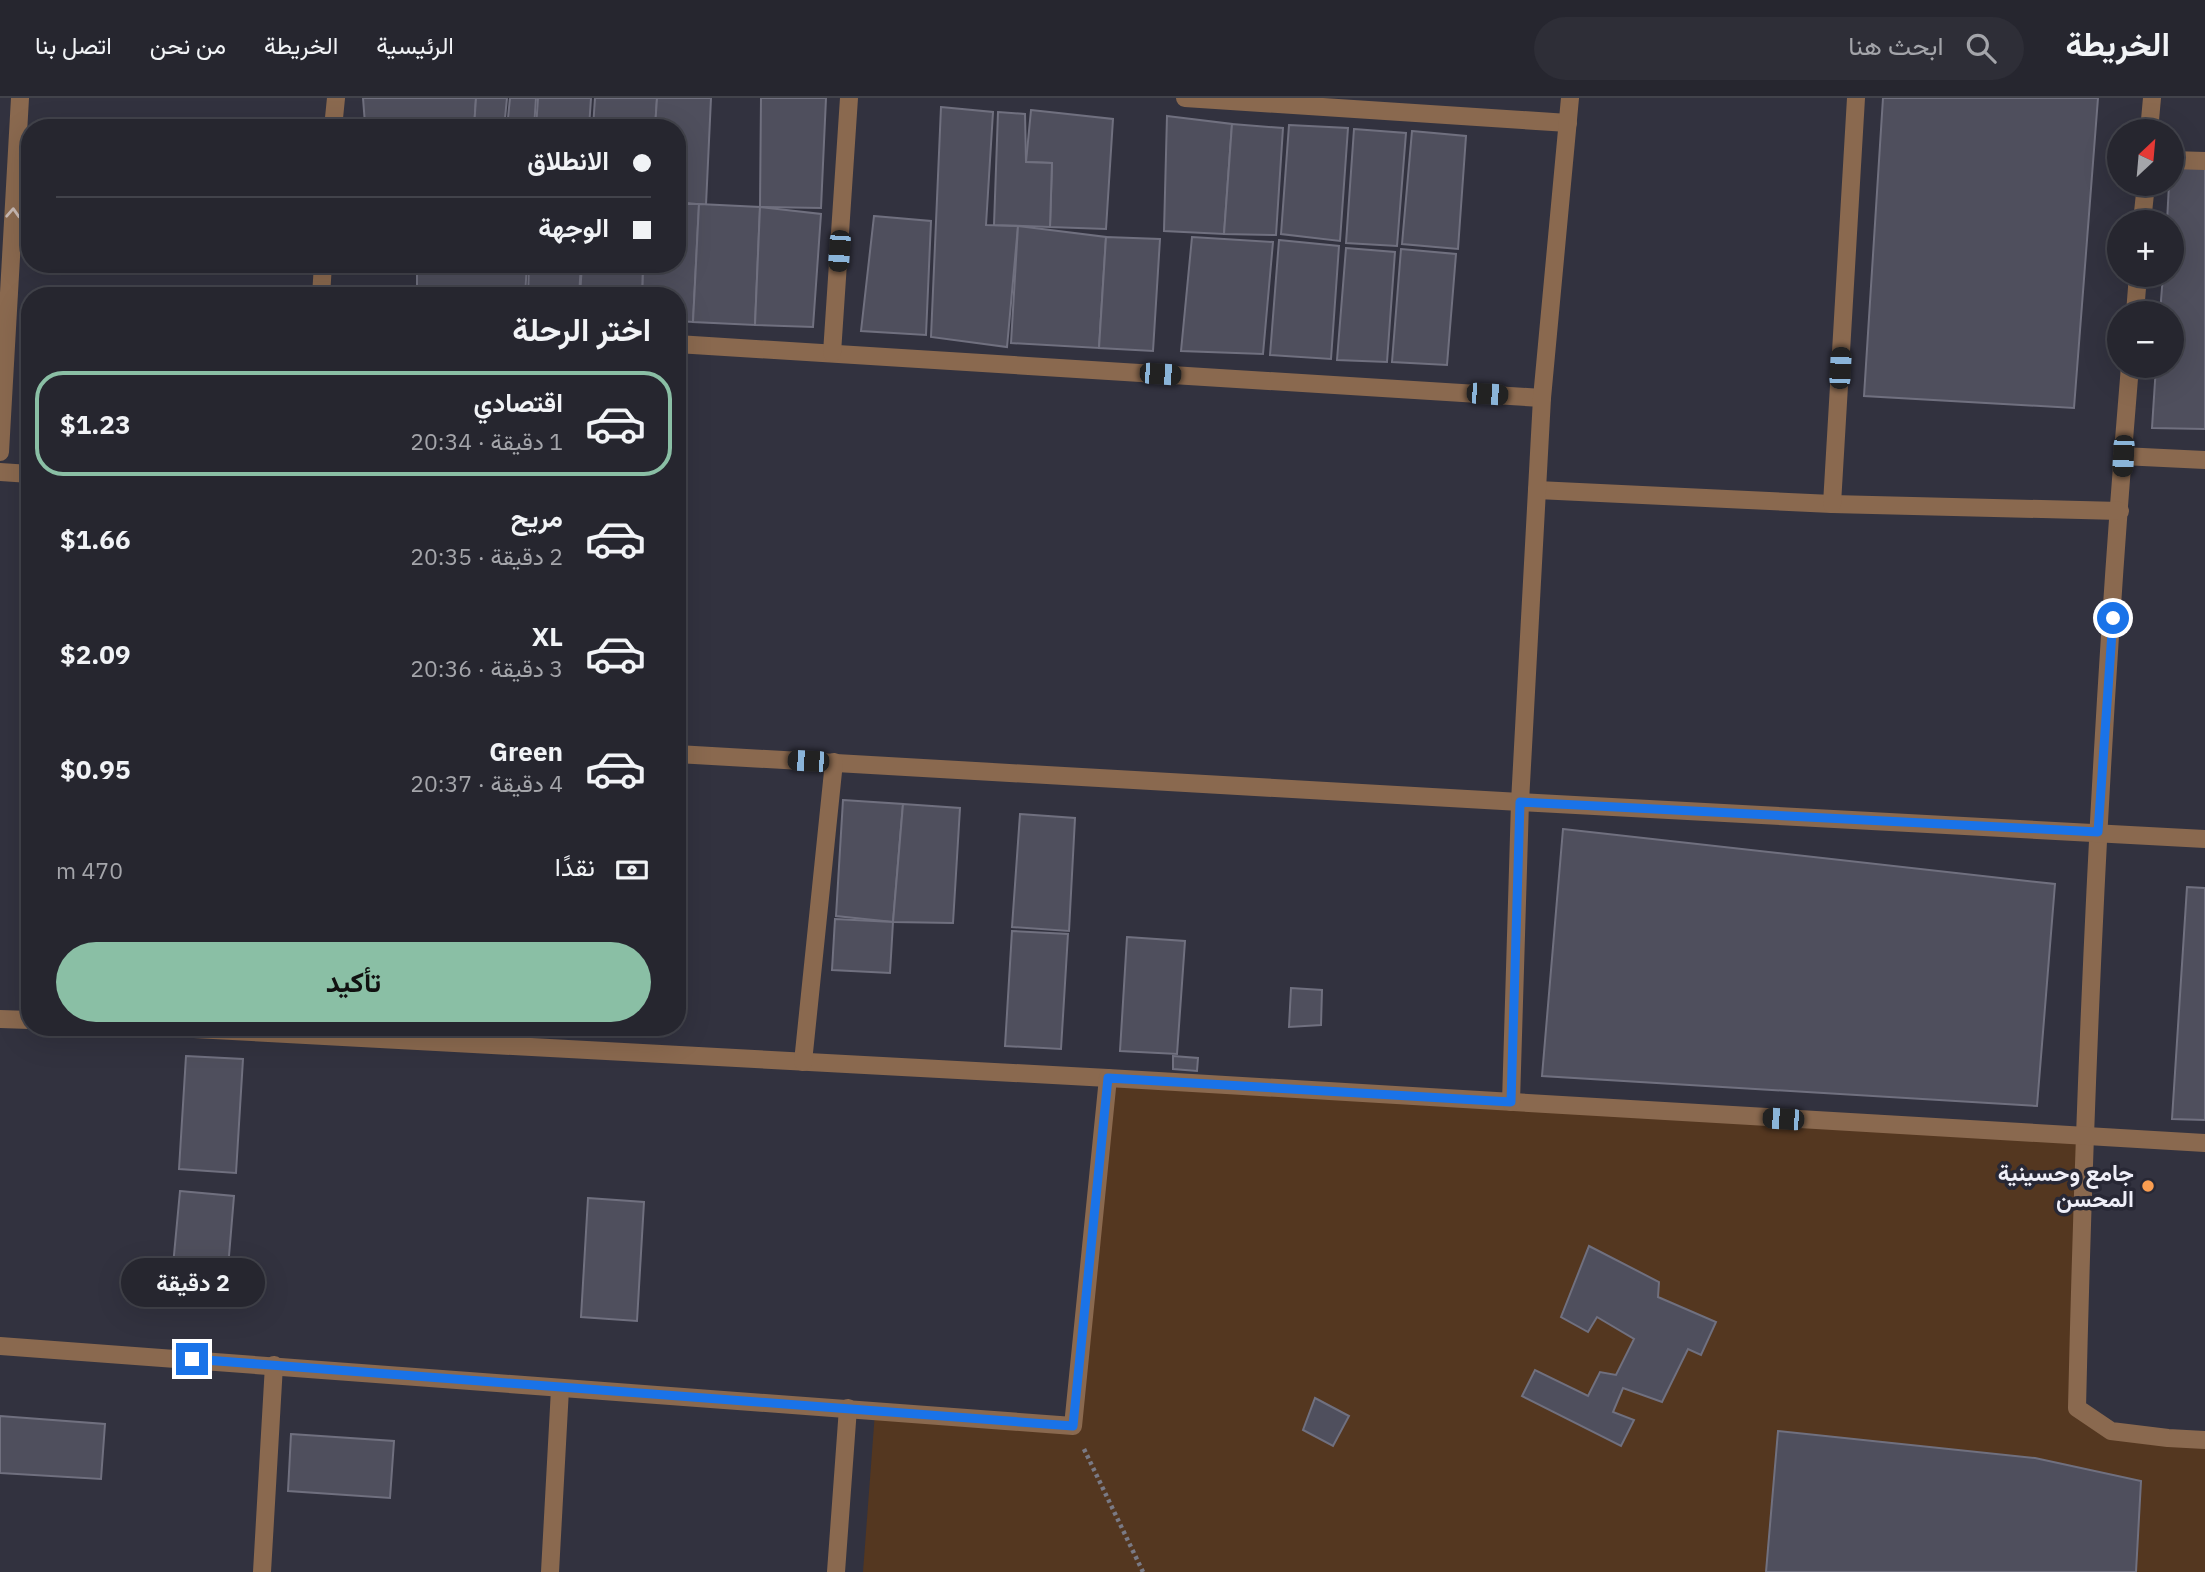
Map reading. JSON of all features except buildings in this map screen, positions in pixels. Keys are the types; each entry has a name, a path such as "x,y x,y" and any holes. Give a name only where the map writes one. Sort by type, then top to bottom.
{"street":[{"path":"0,452 20,98"},
{"path":"334,119 335,98"},
{"path":"832,353 849,98"},
{"path":"1185,98 1568,123"},
{"path":"1511,1102 1520,802 1542,398 1570,98"},
{"path":"1832,504 1856,98"},
{"path":"2150,119 2152,98"},
{"path":"2184,160 2205,161"},
{"path":"686,345 1542,398"},
{"path":"2129,378 2098,832 2083,1137 2077,1408 2110,1431 2205,1440"},
{"path":"2123,456 2205,460"},
{"path":"0,472 21,473"},
{"path":"1537,490 1832,504 2120,511"},
{"path":"686,754 2205,839"},
{"path":"803,1062 834,762"},
{"path":"0,1018 21,1019"},
{"path":"362,1036 2205,1143"},
{"path":"0,1346 1073,1426 1108,1078"},
{"path":"262,1572 275,1365"},
{"path":"550,1572 560,1389"},
{"path":"836,1572 848,1408"}],"path":[{"path":"1073,1426 1143,1572"}],"shaded area":[{"path":"1108,1078 2083,1137 2077,1407 2111,1431 2205,1440 2205,1572 863,1572 875,1412 1073,1426"}],"place":[{"name":"جامع وحسينية المحسن","path":"2148,1186"}],"route":[{"path":"192,1359 1073,1426 1108,1078 1511,1102 1520,802 2098,832 2113,618"}]}
